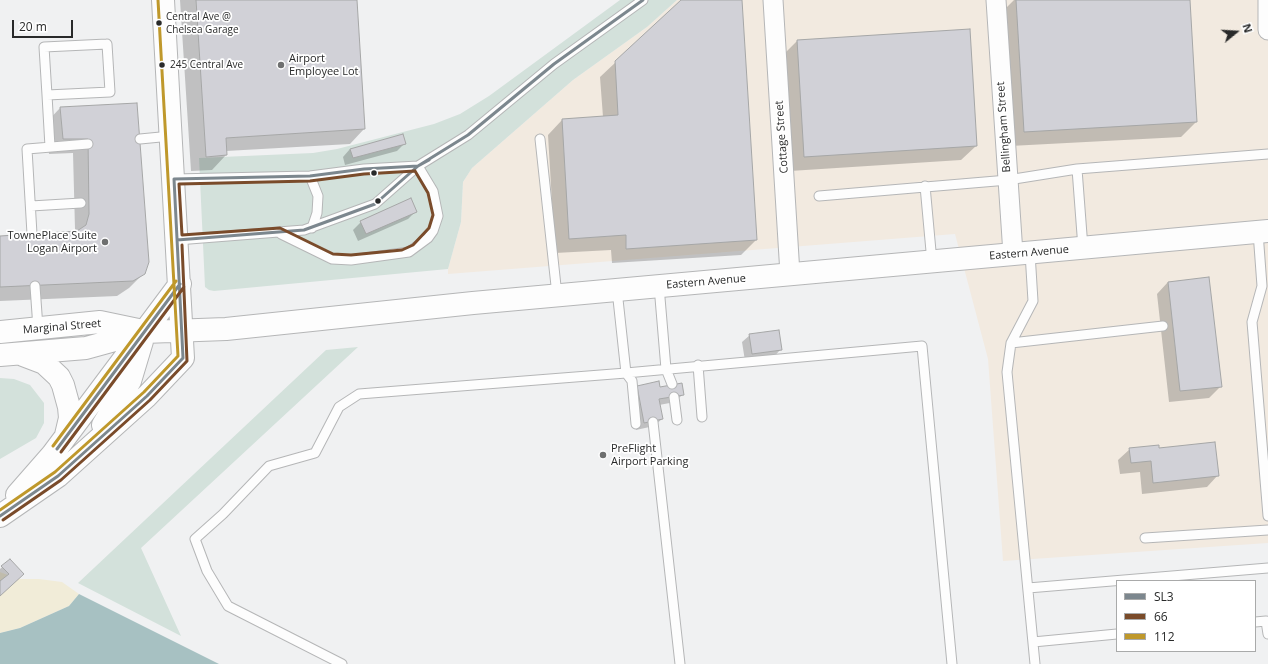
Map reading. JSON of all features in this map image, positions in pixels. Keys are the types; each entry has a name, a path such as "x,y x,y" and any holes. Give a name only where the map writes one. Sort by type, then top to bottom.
{"main road":[{"path":"0,516 42,488 73,463 147,396 183,358 163,0"},
{"name":"Eastern Avenue","path":"144,332 226,329 557,295 1263,232"},
{"path":"0,512 36,473 64,439 180,284"},
{"name":"Marginal Street","path":"0,332 100,322 144,332"},
{"path":"73,463 105,422 130,381 144,332"},
{"name":"Marginal Street","path":"0,355 86,348 144,332"},
{"path":"22,354 44,363 59,377 63,385 69,407 70,418 64,439"}],"street":[{"name":"Cottage Street","path":"773,0 790,274"},
{"name":"Bellingham Street","path":"996,0 1008,180 1022,254"},
{"path":"1268,0 1268,30"}],"lane":[{"path":"177,240 295,232 312,228 375,204 418,166 468,135 554,64 643,0"},
{"path":"47,95 110,92 107,44 44,47 50,147"},
{"path":"140,139 171,136"},
{"path":"540,139 557,295"},
{"path":"32,234 27,149 88,144"},
{"path":"818,196 1008,180 1077,169 1268,154"},
{"path":"174,180 310,176 364,169 418,166"},
{"path":"280,233 325,257 332,259 351,260 409,252 428,238 433,231 438,216 433,191 418,166"},
{"path":"1077,169 1083,248"},
{"path":"310,176 318,196 317,213 312,228"},
{"path":"925,186 932,262"},
{"path":"31,206 81,203"},
{"path":"1263,232 1265,286 1252,322 1268,516"},
{"path":"1022,254 1033,301 1011,342 1007,364 1007,388 1035,664"},
{"path":"35,286 38,328"},
{"path":"659,286 666,369 672,384"},
{"path":"617,290 626,373 632,381 636,424"},
{"path":"1011,342 1163,326"},
{"path":"342,664 228,606 208,571 195,539 223,514 270,466 315,453 339,407 359,394 626,373 698,365 922,346 952,664"},
{"path":"698,365 702,417"},
{"path":"674,396 677,420"},
{"path":"653,422 680,664"},
{"path":"1145,538 1268,530"},
{"path":"1124,580 1268,568"},
{"path":"1028,588 1116,581"},
{"path":"1256,622 1266,621 1268,634"},
{"path":"1033,642 1116,634"}],"shaded area":[{"path":"620,0 677,0 647,27 573,80 472,168 463,182 461,222 448,269 214,291 205,287 199,158 313,153 337,149 434,124 460,114 489,96"},
{"path":"677,0 1268,0 1268,543 1003,561 988,359 955,234 448,274 448,269 461,222 463,182 472,168 573,80 647,27"},
{"path":"358,347 141,548 181,636 78,583 326,350"},
{"path":"0,378 14,379 30,385 44,403 44,423 36,438 0,459"}],"sand":[{"path":"0,572 18,579 39,579 62,582 79,594 69,606 20,628 0,633"}],"water":[{"path":"79,594 219,664 0,664 0,633 20,628 69,606"}],"building":[{"name":"Airport Employee Lot","path":"196,0 357,0 365,129 226,138 227,155 206,157"},
{"path":"681,0 742,0 757,240 626,249 626,235 569,239 562,119 618,115 615,61"},
{"path":"1016,0 1190,0 1197,122 1024,132"},
{"path":"970,29 977,146 804,157 797,40"},
{"path":"137,103 149,262 145,274 133,281 0,287 0,236 77,231 86,225 89,214 88,139 63,139 60,107"},
{"path":"403,134 406,144 353,158 350,149"},
{"path":"411,198 417,212 366,234 360,221"},
{"path":"1209,277 1222,387 1180,391 1168,282"},
{"path":"779,330 782,350 752,354 749,334"},
{"path":"659,381 660,387 682,383 684,395 659,399 663,419 644,423 637,386"},
{"path":"1215,442 1219,476 1153,483 1151,461 1131,463 1129,448 1159,445 1159,448"},
{"path":"10,559 24,574 0,596 0,581 9,574 1,566"}],"transit line":[{"name":"112","path":"0,510 55,472 144,392 178,356 158,0"},
{"name":"SL3","path":"0,516 58,476 147,396 183,358 174,179 310,176 364,169 418,166 468,135 554,64 643,0"},
{"name":"SL3","path":"177,240 304,230 375,204 418,166 429,160"},
{"name":"66","path":"415,171 428,193 433,215 429,228 413,245 402,250 351,255 333,254 280,228 182,235 179,184 310,181 364,174 415,171"},
{"name":"66","path":"3,520 61,480 150,400 187,361 182,245"},
{"name":"112","path":"53,446 176,281"},
{"name":"SL3","path":"57,449 180,284"},
{"name":"66","path":"61,452 184,287"}],"place":[{"name":"Central Ave @ Chelsea Garage","path":"159,23"},
{"name":"245 Central Ave","path":"162,65"},
{"name":"Airport Employee Lot","path":"281,65"},
{"name":"TownePlace Suite Logan Airport","path":"105,242"},
{"name":"PreFlight Airport Parking","path":"603,455"}]}
